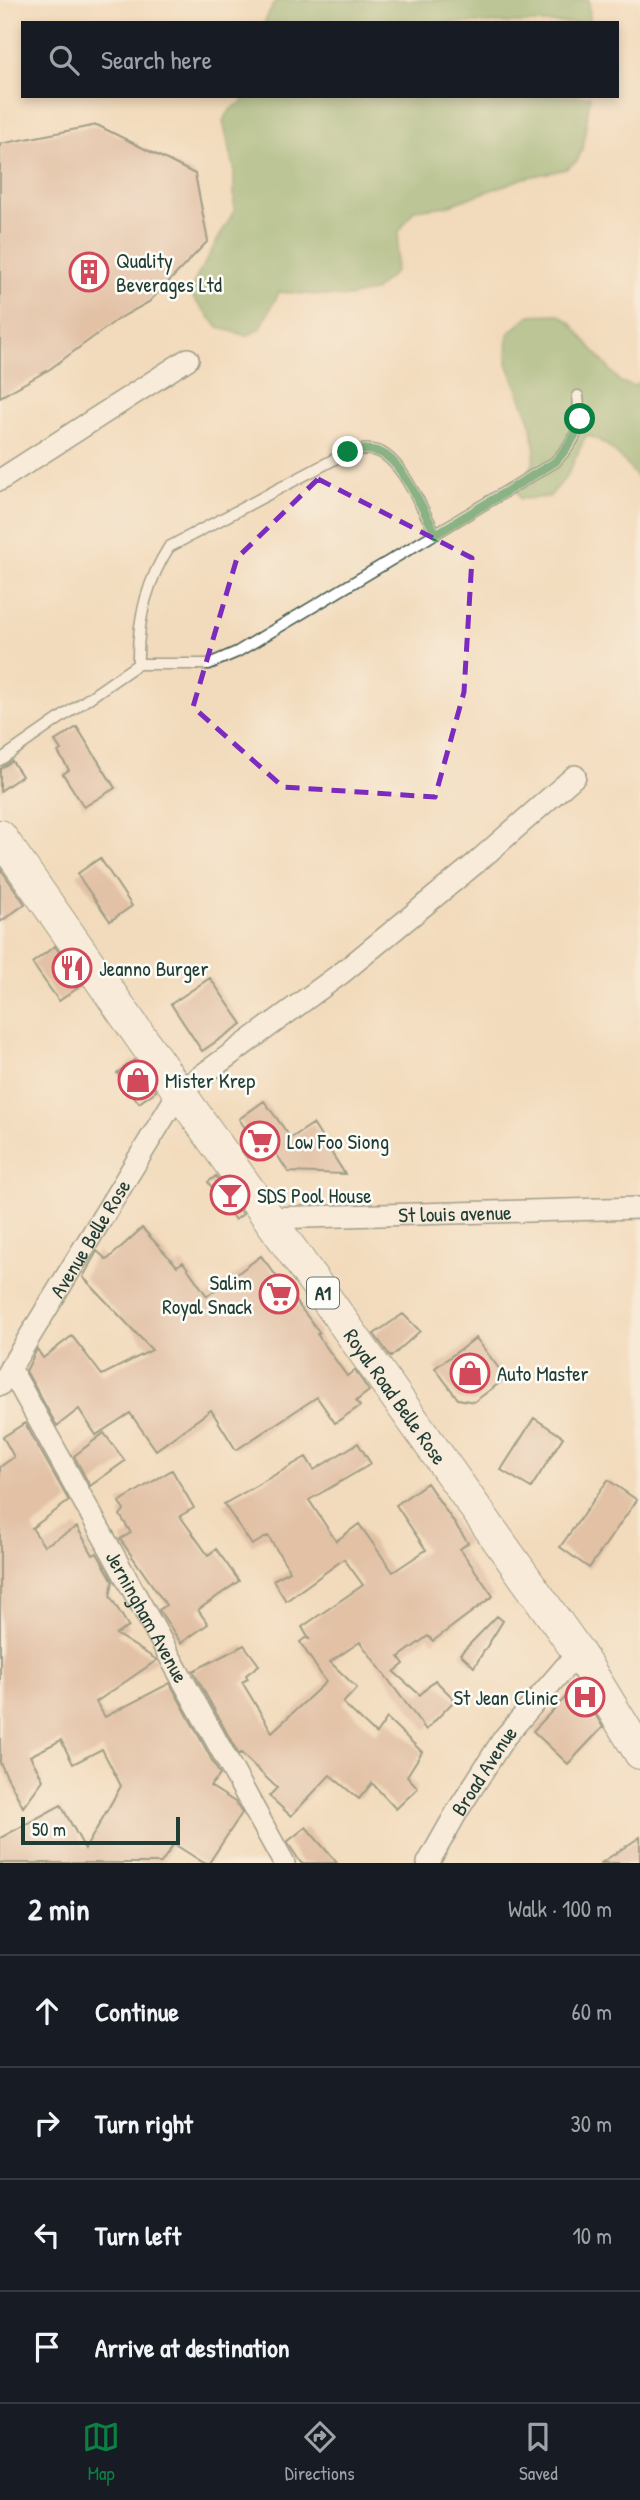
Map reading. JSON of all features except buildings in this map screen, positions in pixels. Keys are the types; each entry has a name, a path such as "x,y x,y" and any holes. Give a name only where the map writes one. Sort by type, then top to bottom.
{"main road":[{"name":"Royal Road Belle Rose","path":"0,836 578,1652 640,1753"}],"street":[{"path":"0,480 188,359"},
{"path":"179,1092 343,972 477,862 575,776"},
{"name":"Avenue Belle Rose","path":"5,1376 179,1092"},
{"name":"St louis avenue","path":"269,1218 640,1208"},
{"name":"Jerningham Avenue","path":"5,1376 284,1863"},
{"name":"Broad Avenue","path":"428,1863 504,1738 578,1652"}],"lane":[{"path":"0,760 138,664 209,664 268,634 555,462 578,431 578,396"},
{"path":"138,664 137,643 144,603 158,564 169,547 348,452 370,450 385,455 401,471 436,534"}],"highlighted area":[{"path":"318,479 472,558 464,692 435,797 283,787 193,707 237,558"}],"green space":[{"path":"276,0 589,0 590,21 265,21"},
{"path":"245,98 590,98 583,148 577,161 566,169 524,178 447,206 414,210 399,232 395,272 374,291 348,297 279,292 260,329 246,336 218,327 193,298 193,284 234,211 234,167 223,121 231,109"},
{"path":"558,314 570,322 620,382 633,386 640,383 640,482 610,447 586,435 567,476 549,497 520,499 515,487 533,464 535,450 530,420 507,363 508,334 530,315"}],"place":[{"name":"Quality Beverages Ltd","path":"89,272"},
{"name":"Jeanno Burger","path":"72,968"},
{"name":"Mister Krep","path":"138,1080"},
{"name":"Low Foo Siong","path":"260,1141"},
{"name":"SDS Pool House","path":"230,1195"},
{"name":"Salim Royal Snack","path":"279,1294"},
{"name":"Auto Master","path":"470,1373"},
{"name":"St Jean Clinic","path":"585,1697"}],"route":[{"path":"348,452 361,449 385,455 401,471 436,534 555,462 578,431 580,419"}]}
